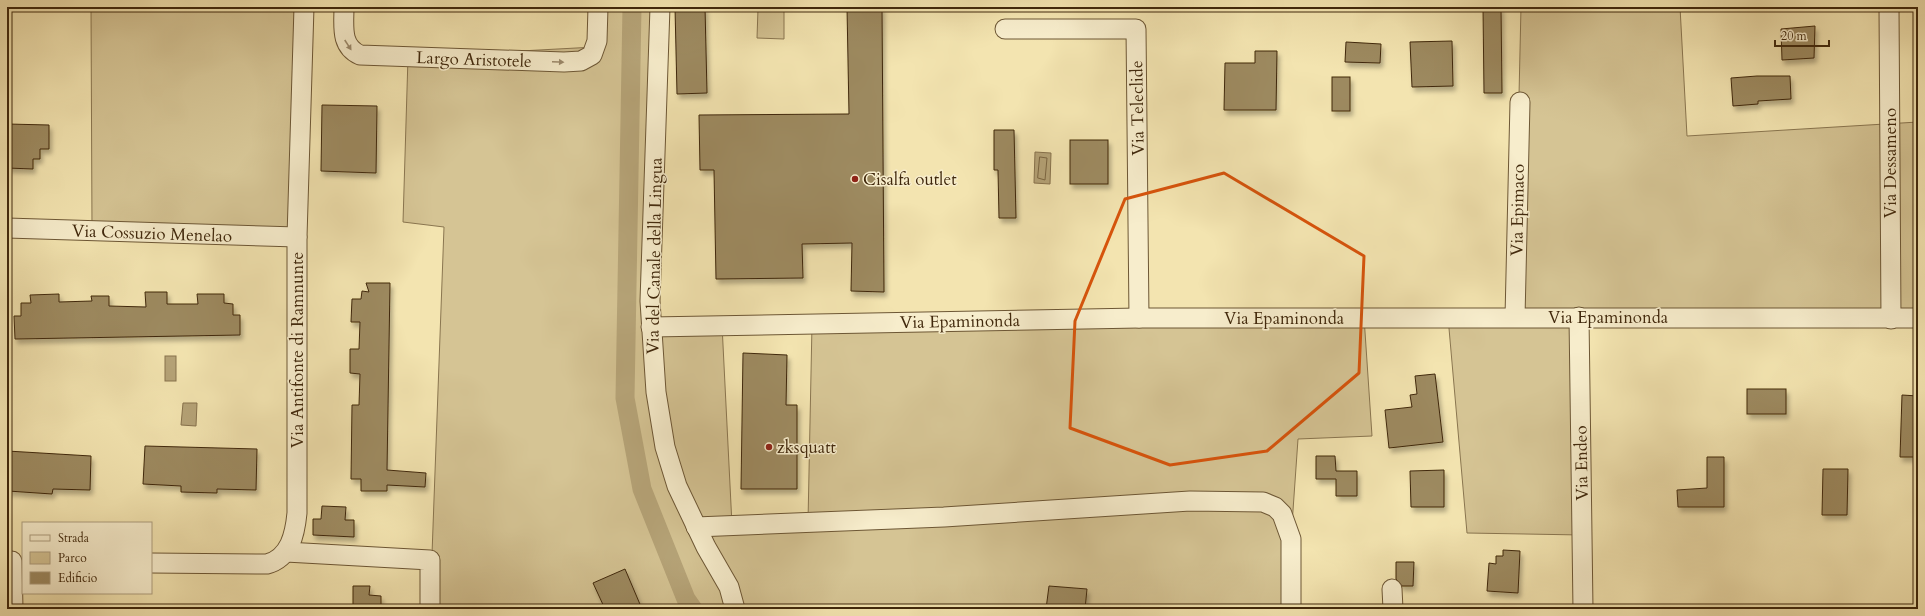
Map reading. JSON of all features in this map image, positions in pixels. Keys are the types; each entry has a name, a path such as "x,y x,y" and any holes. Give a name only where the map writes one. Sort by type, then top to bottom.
{"street":[{"name":"Via Antifonte di Ramnunte","path":"286,552 294,532 297,513 297,237 304,7"},
{"name":"Largo Aristotele","path":"344,7 345,41 350,49 360,55 564,62 581,61 592,56 597,41 598,7"},
{"name":"Via del Canale della Lingua","path":"660,7 651,276 651,327 656,392 665,447 677,486 696,528 729,587 735,609"},
{"name":"Via Dessameno","path":"1890,7 1891,319"},
{"name":"Via Teleclide","path":"1005,29 1136,29 1139,318"},
{"name":"Via Epimaco","path":"1515,317 1520,102"},
{"name":"Via Cossuzio Menelao","path":"7,228 297,237"},
{"name":"Via Endeo","path":"1579,317 1583,609"},
{"name":"Via Epaminonda","path":"651,327 1139,318 1918,318"},
{"path":"696,528 944,517 1190,501 1263,502 1275,507 1282,514 1292,539 1291,609"},
{"path":"152,563 268,564 280,558 286,552 430,560 430,609"},
{"path":"13,609 14,561"},
{"path":"1392,589 1393,609"}],"highlighted area":[{"path":"1224,173 1364,256 1359,373 1267,451 1170,465 1070,428 1075,321 1125,199"}],"green space":[{"path":"91,7 304,7 297,237 92,231"},
{"path":"596,7 656,7 651,327 722,325 732,525 808,522 812,324 1364,317 1372,436 1298,439 1291,539 1297,609 430,609 444,227 403,222 408,57 595,47"},
{"path":"1521,7 1680,7 1687,136 1918,122 1918,318 1579,317 1582,535 1467,533 1448,317 1514,317"},
{"path":"758,9 784,9 784,39 757,38"}],"water":[{"path":"1035,152 1051,153 1050,184 1034,183"},
{"path":"165,356 176,356 176,381 165,381"},
{"path":"183,403 197,403 196,426 181,425"}],"building":[{"path":"675,7 705,7 707,93 677,94"},
{"path":"847,7 882,7 884,292 851,291 852,243 802,244 803,278 716,279 714,170 700,170 699,115 849,114"},
{"path":"1483,7 1501,7 1502,93 1484,93"},
{"path":"1815,26 1814,58 1782,60 1781,29"},
{"path":"1452,41 1453,86 1412,87 1410,42"},
{"path":"1346,42 1381,44 1380,63 1345,62"},
{"path":"1255,51 1277,51 1276,110 1224,110 1225,63 1255,63"},
{"path":"1790,76 1791,99 1758,101 1758,104 1733,106 1731,78"},
{"path":"1332,77 1350,77 1350,111 1332,111"},
{"path":"322,105 377,106 376,173 321,171"},
{"path":"7,124 49,125 49,149 40,149 40,159 33,159 33,169 7,168"},
{"path":"994,130 1014,130 1016,218 999,218 998,170 994,170"},
{"path":"1070,140 1108,140 1108,184 1070,184"},
{"path":"366,283 390,283 387,470 426,473 425,487 387,485 387,491 361,491 361,479 351,479 352,405 359,405 360,374 350,373 350,349 359,349 360,322 351,322 352,299 361,299 362,291 369,292"},
{"path":"145,292 167,292 167,304 198,304 197,294 224,294 224,303 233,304 233,315 240,315 240,335 15,339 14,316 21,316 21,303 31,303 30,295 59,294 59,302 92,301 91,296 109,296 109,306 146,307"},
{"name":"zksquatt","path":"743,353 787,355 786,405 797,405 797,489 741,489"},
{"path":"1435,374 1443,442 1389,448 1385,410 1412,407 1410,395 1417,394 1415,376"},
{"path":"1747,389 1786,389 1786,414 1747,414"},
{"path":"1902,395 1918,396 1918,457 1900,457"},
{"path":"145,446 257,449 256,490 217,489 217,493 181,492 181,486 143,484"},
{"path":"7,451 91,456 90,490 53,489 52,494 8,491 9,469 7,469"},
{"path":"1316,456 1335,456 1336,471 1357,471 1357,496 1336,496 1336,479 1316,479"},
{"path":"1707,457 1724,457 1724,507 1678,507 1677,490 1707,488"},
{"path":"1823,469 1848,469 1847,515 1822,515"},
{"path":"1444,470 1444,507 1411,507 1410,471"},
{"path":"322,506 346,507 345,520 354,520 354,537 313,535 313,519 321,519"},
{"path":"1503,550 1520,551 1518,593 1487,591 1489,563 1496,564 1496,556 1503,556"},
{"path":"1396,562 1414,562 1413,586 1402,586 1396,579"},
{"path":"625,569 642,609 605,609 593,583"},
{"path":"353,586 370,586 369,595 381,596 381,609 353,609"},
{"path":"1049,586 1087,589 1085,609 1046,609"}],"waterway":[{"path":"632,7 625,398 642,489 686,599 693,609"}],"place":[{"name":"Cisalfa outlet","path":"855,179"},
{"name":"zksquatt","path":"769,447"}]}
